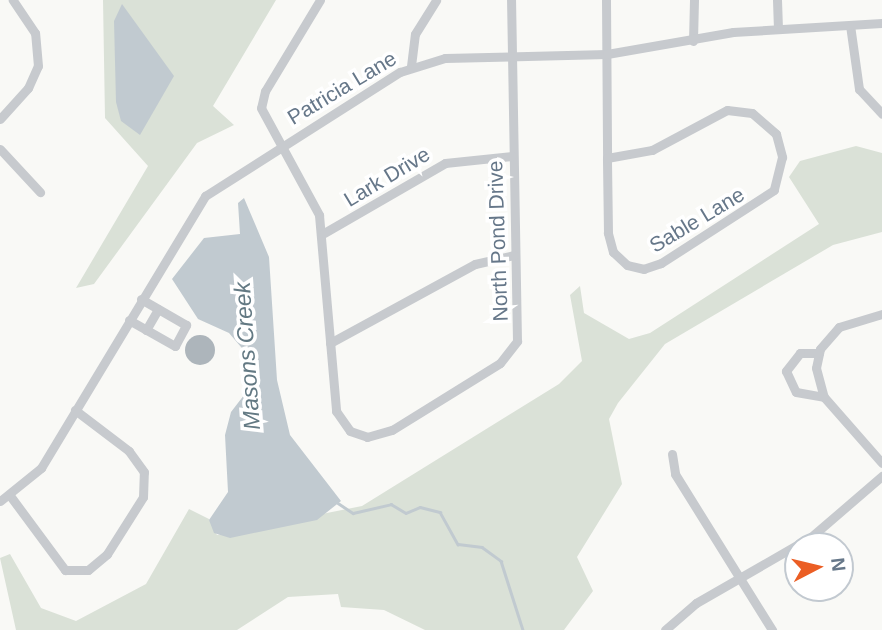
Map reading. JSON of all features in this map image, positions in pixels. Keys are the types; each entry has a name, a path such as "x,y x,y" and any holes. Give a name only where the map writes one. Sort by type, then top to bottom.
{"street":[{"path":"0,119 28,88 38,66 35,33 13,0"},
{"name":"North Pond Drive","path":"320,0 265,91 261,108 324,233 330,343 339,419 358,436 392,430 513,350 519,332 514,255 511,0"},
{"path":"411,66 415,34 436,0"},
{"name":"Sable Lane","path":"606,0 603,54 610,243 619,259 645,269 768,197 782,158 766,121 735,110 710,115 652,150 607,158"},
{"path":"693,41 694,0"},
{"path":"777,0 778,29"},
{"name":"Patricia Lane","path":"0,501 11,497 41,468 205,197 280,146 411,66 445,58 603,54 778,29 882,23"},
{"path":"850,25 859,89 882,114"},
{"path":"0,149 40,192"},
{"name":"Lark Drive","path":"324,233 445,163 512,156"},
{"path":"330,343 475,264 514,255"},
{"path":"129,320 175,346 186,325 141,299"},
{"path":"146,330 158,309"},
{"path":"882,314 847,321 819,353 816,377 824,397 882,463"},
{"path":"819,353 800,353 786,371 796,392 824,397"},
{"path":"11,497 65,570 88,570 118,539 143,497 144,471 129,451 75,410"},
{"path":"672,454 675,474 772,630"},
{"path":"665,630 740,579 811,537 882,476"}],"shaded area":[{"path":"103,0 276,0 213,106 234,125 197,143 94,284 76,288 148,166 105,118"},
{"path":"122,4 174,76 140,135 121,121 116,102 114,21"},
{"path":"856,146 882,153 882,232 833,245 665,344 618,403 609,419 622,484 577,557 593,591 564,630 425,630 384,610 341,607 338,594 288,597 237,630 16,630 0,558 10,554 41,608 76,621 146,584 189,509 209,519 217,535 362,506 559,384 582,361 570,295 580,286 584,313 629,339 650,333 819,224 789,177 800,161"},
{"path":"244,198 269,257 277,380 290,435 341,501 317,520 230,538 214,533 209,520 228,492 225,435 231,412 251,386 253,361 229,333 198,319 172,279 204,238 240,234 238,203"}],"building":[{"path":"200,335 211,339 215,350 211,361 200,365 189,361 185,350 189,339"}],"waterway":[{"name":"Masons Creek","path":"338,503 353,513 391,504 406,513 420,507 440,512 458,544 482,547 501,561 523,630"}]}
